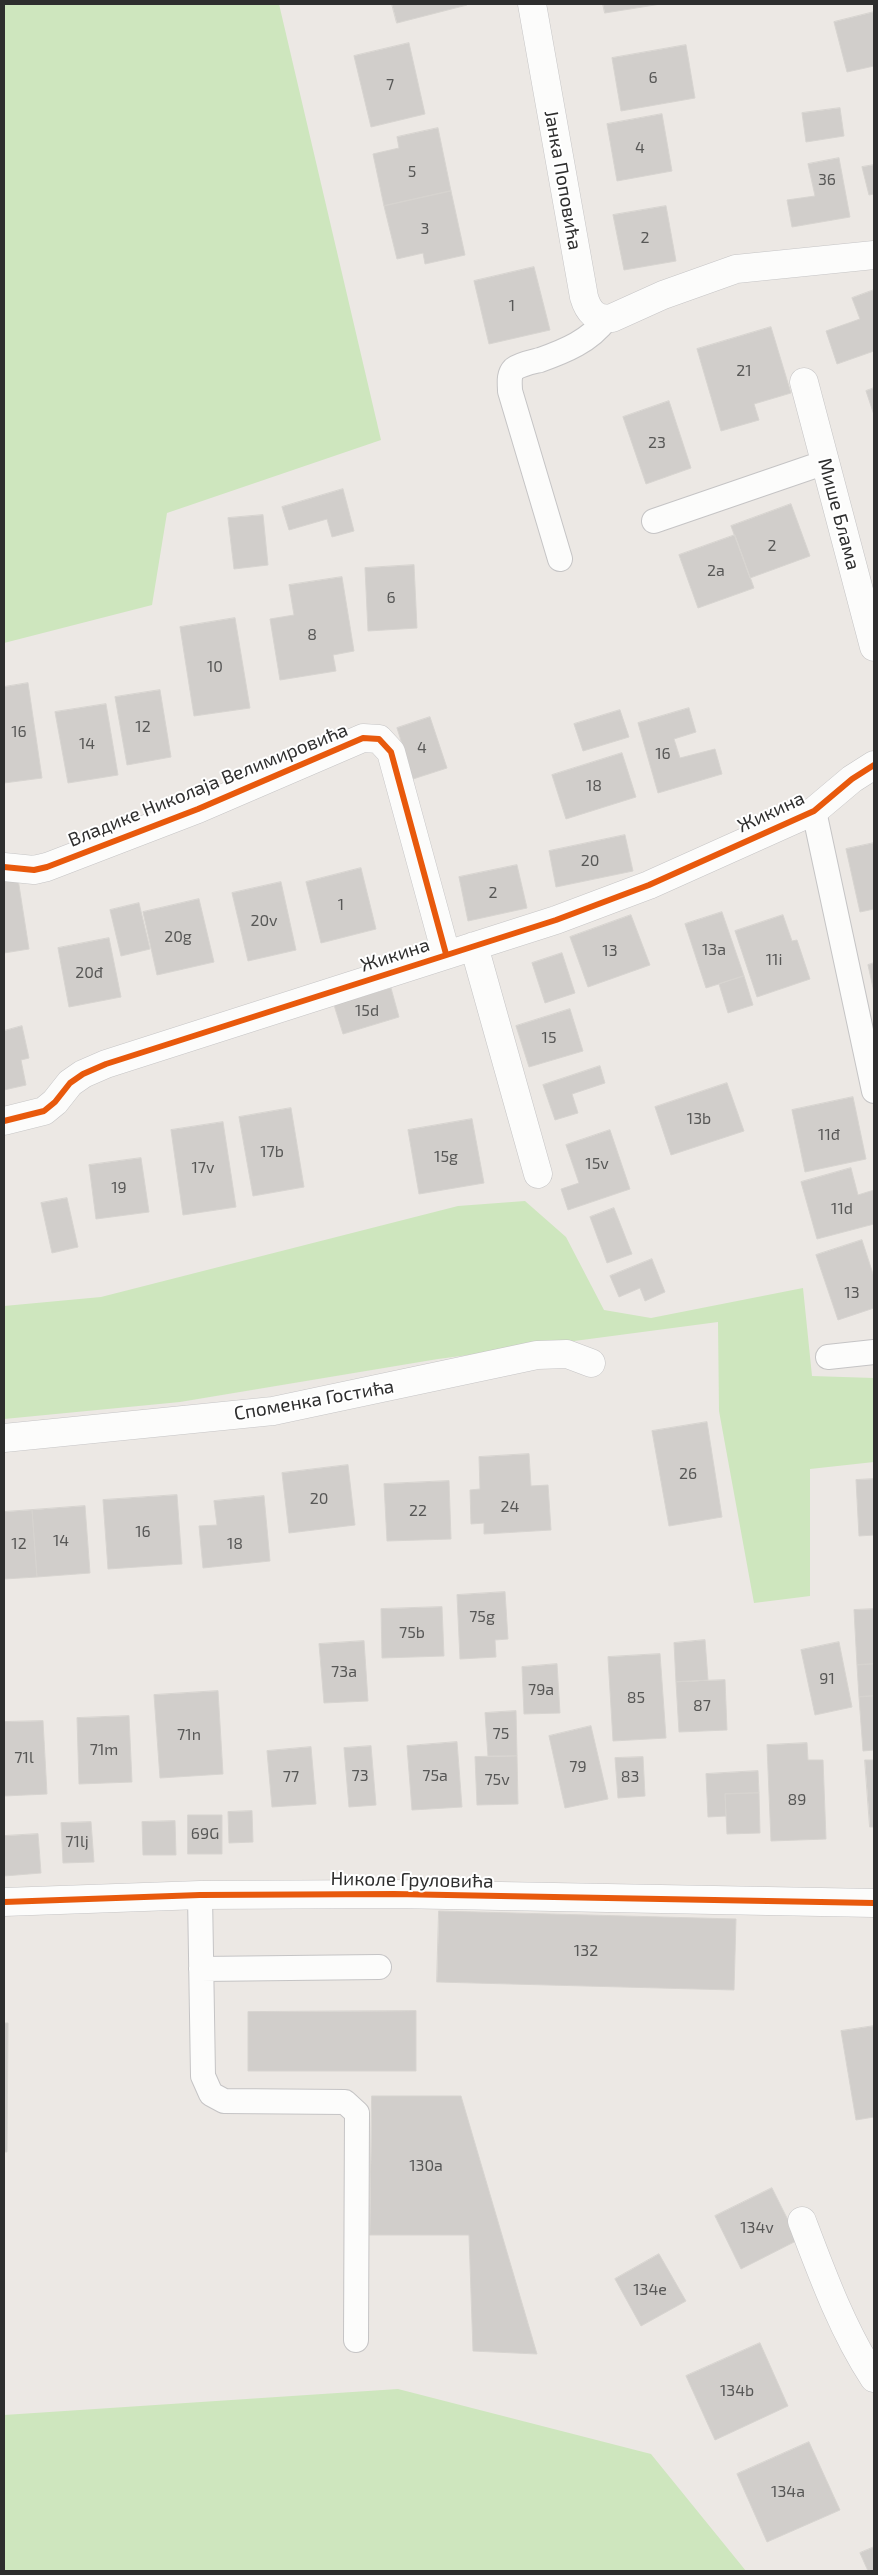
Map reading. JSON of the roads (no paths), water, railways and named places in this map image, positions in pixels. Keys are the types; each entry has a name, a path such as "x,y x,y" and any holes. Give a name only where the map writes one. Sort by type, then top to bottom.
{"street":[{"name":"Јанка Поповића","path":"532,4 584,297 587,308 595,316 606,319"},
{"path":"606,319 690,284 736,269 796,261 874,255"},
{"name":"Мише Блама","path":"804,382 874,647"},
{"name":"Владике Николаја Велимировића","path":"4,867 34,870 47,867 198,809 363,738 379,739 391,752 446,954"},
{"name":"Жикина","path":"4,1121 44,1111 55,1102 70,1083 83,1074 106,1064 556,920 649,885 814,810 852,779 874,765"},
{"path":"474,946 538,1174"},
{"name":"Споменка Гостића","path":"4,1438 273,1411 537,1355 567,1354 591,1363"},
{"name":"Николе Груловића","path":"4,1902 200,1895 394,1894 874,1903"},
{"path":"802,2222 822,2272 862,2360 874,2378"}],"lane":[{"path":"560,559 510,392 510,375 514,369 550,356 594,334 606,319"},
{"path":"654,521 826,462"},
{"path":"814,810 874,1091"},
{"path":"828,1357 874,1352"},
{"path":"200,1895 203,2076 211,2094 224,2100 345,2102 357,2113 356,2340"},
{"path":"201,1969 379,1967"}]}
